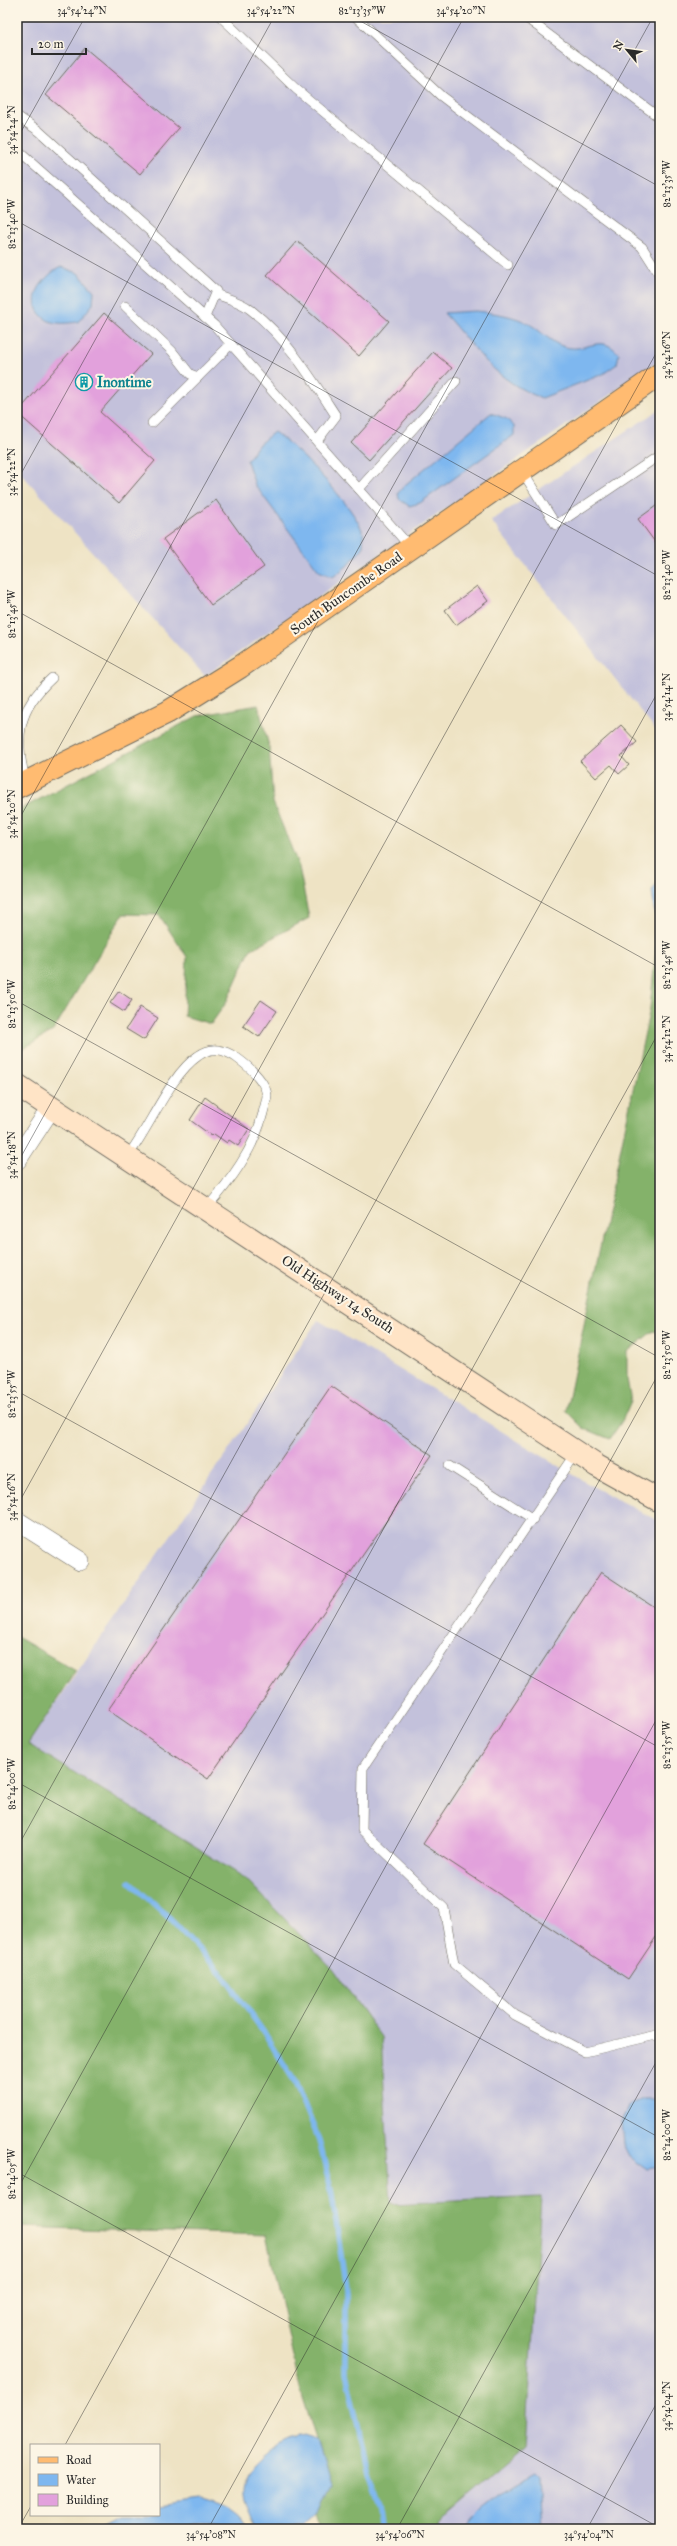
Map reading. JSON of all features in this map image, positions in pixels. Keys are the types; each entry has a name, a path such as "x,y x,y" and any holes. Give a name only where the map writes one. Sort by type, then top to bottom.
{"main road":[{"name":"South Buncombe Road","path":"21,785 168,712 240,667 660,374"}],"street":[{"name":"Old Highway 14 South","path":"17,1085 577,1452 660,1501"},
{"path":"17,1160 51,1108"},
{"path":"17,1521 80,1561"}],"lane":[{"path":"221,17 296,89 508,265"},
{"path":"356,17 441,96 642,247 660,275"},
{"path":"525,17 660,118"},
{"path":"17,116 39,131 216,291 205,317"},
{"path":"17,150 205,317 231,344 411,548"},
{"path":"215,294 250,309 286,344 324,397 336,416 317,441"},
{"path":"125,306 172,351 190,374 198,377"},
{"path":"152,423 231,344"},
{"path":"359,489 456,381"},
{"path":"522,471 556,525 660,455"},
{"path":"21,785 19,734 25,711 38,691 52,678"},
{"path":"127,1157 140,1141 176,1080 198,1056 215,1048 228,1051 244,1063 260,1081 267,1095 253,1143 239,1167 206,1209"},
{"path":"577,1452 364,1768 362,1830 444,1908 454,1964 515,2015 585,2052 660,2034"},
{"path":"450,1466 533,1519"}],"shaded area":[{"path":"17,17 660,17 660,360 205,676 17,469"},
{"path":"660,409 660,736 491,521"},
{"path":"318,1320 592,1486 660,1522 660,2529 440,2529 439,2522 541,2197 391,2204 381,2038 125,1805 28,1744"}],"green space":[{"path":"258,705 269,746 273,802 299,867 309,918 250,950 226,1003 211,1024 184,1016 187,957 159,915 123,914 53,1031 17,1052 17,811 197,716"},
{"path":"657,940 660,941 660,1333 653,1331 627,1352 627,1379 631,1401 622,1421 610,1439 583,1428 566,1411 650,1008"},
{"path":"17,1637 76,1671 28,1744 245,1878 333,1969 381,2037 391,2204 541,2197 526,2448 439,2522 440,2529 320,2529 316,2517 330,2484 300,2388 266,2235 17,2227"}],"water":[{"path":"61,267 78,273 94,291 93,304 78,322 51,322 40,313 36,306 35,299 42,284 47,277"},
{"path":"475,311 518,319 531,325 552,341 565,347 581,348 594,344 606,344 619,354 617,364 603,374 542,398 526,391 499,374 444,313"},
{"path":"491,413 507,419 514,426 514,435 420,503 409,506 399,499 398,493 405,485"},
{"path":"274,432 296,450 324,478 349,509 358,522 363,533 363,548 347,566 333,577 319,571 255,485 247,461 259,444"},
{"path":"660,879 660,921 655,915 652,891"},
{"path":"642,2099 660,2099 660,2167 647,2169 629,2156 623,2144 621,2122 629,2105"},
{"path":"299,2435 316,2440 330,2484 316,2517 303,2529 258,2529 253,2522 246,2503 244,2486 246,2478 250,2470 269,2450 283,2440"},
{"path":"534,2477 538,2481 541,2529 464,2529 470,2520 486,2504 504,2492"},
{"path":"198,2500 232,2513 247,2529 95,2529 119,2516 160,2516 160,2506"}],"building":[{"path":"85,48 179,128 140,174 46,95"},
{"path":"297,241 389,321 359,356 267,275"},
{"name":"Inontime","path":"104,313 151,354 100,412 155,461 119,503 17,413"},
{"path":"433,352 452,368 369,460 351,443"},
{"path":"216,500 264,567 211,605 163,539"},
{"path":"660,503 660,549 638,519"},
{"path":"477,586 488,601 456,625 445,610"},
{"path":"621,725 637,742 621,756 629,765 619,774 611,765 596,778 580,761"},
{"path":"119,991 132,1000 124,1012 110,1003"},
{"path":"261,1000 277,1011 259,1037 243,1026"},
{"path":"140,1007 158,1018 144,1040 126,1029"},
{"path":"205,1097 249,1129 238,1146 229,1140 227,1143 214,1134 212,1136 190,1120"},
{"path":"331,1386 432,1455 208,1779 108,1710"},
{"path":"601,1572 660,1611 660,1931 628,1979 423,1844"}],"waterway":[{"path":"130,1882 171,1920 223,1975 265,2034 295,2082 319,2140 332,2194 346,2290 346,2372 368,2471 380,2506 383,2529"}],"place":[{"name":"Inontime","path":"84,382"}]}
